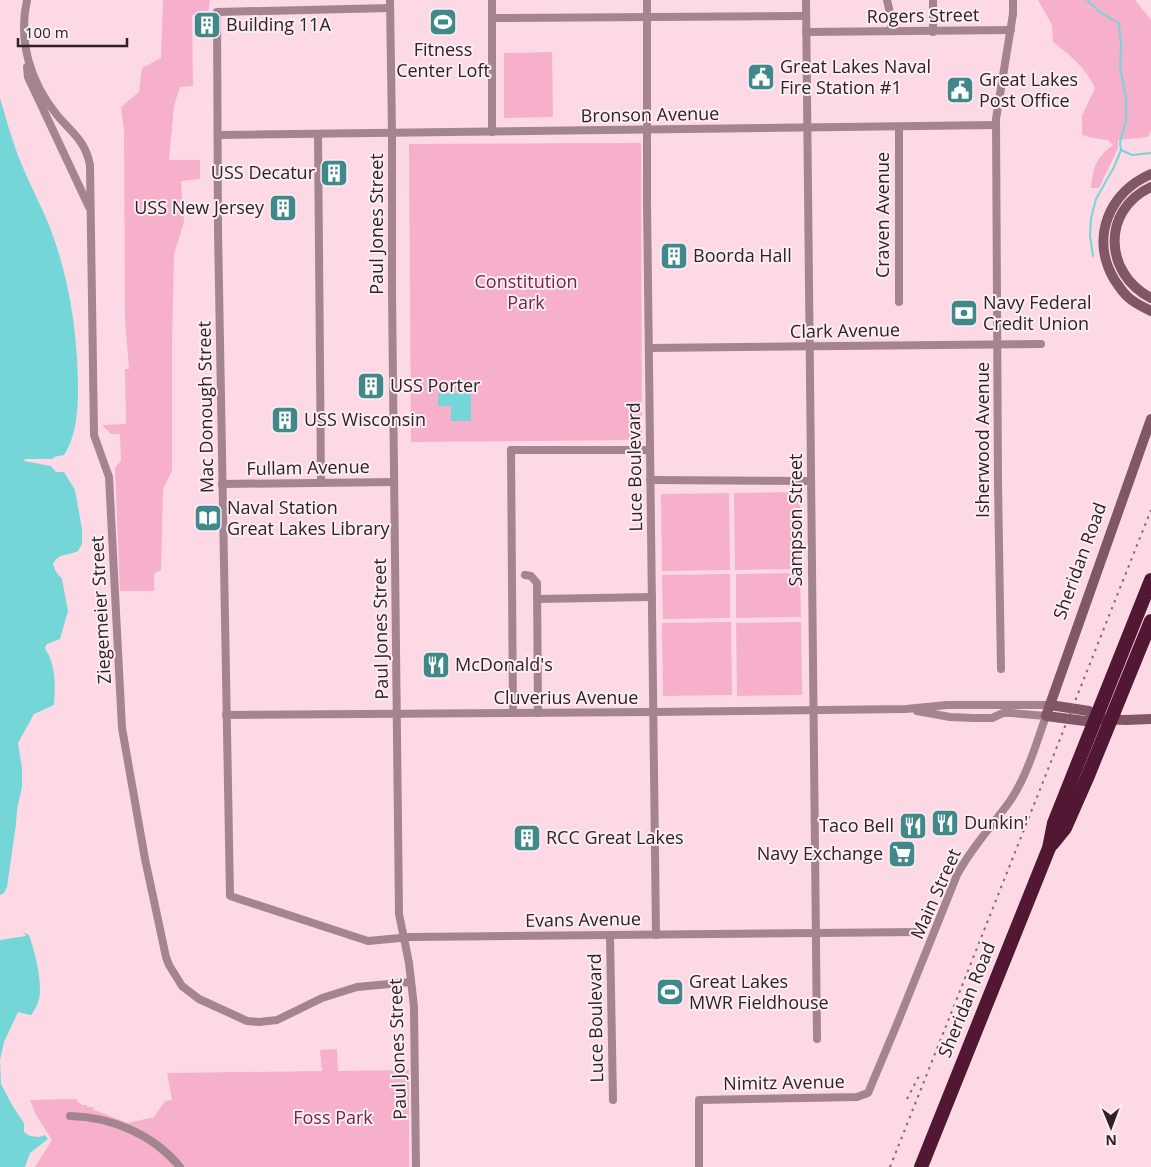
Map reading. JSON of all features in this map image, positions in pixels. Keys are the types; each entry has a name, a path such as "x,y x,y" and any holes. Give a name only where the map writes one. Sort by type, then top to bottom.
{"highway":[{"name":"Sheridan Road","path":"921,1167 1049,848 1054,823 1151,580"},
{"name":"Sheridan Road","path":"1049,848 1064,828 1151,621"}],"main road":[{"path":"1151,174 1138,179 1125,190 1114,204 1107,220 1104,236 1104,254 1110,271 1119,286 1127,297 1151,311"},
{"path":"1151,187 1134,198 1125,208 1118,222 1114,246 1120,266 1127,279 1151,298"},
{"name":"Sheridan Road","path":"1046,716 1151,419"},
{"path":"1050,705 1089,711 1096,719"},
{"path":"1046,716 1085,721 1096,719 1151,719"}],"street":[{"name":"Ziegemeier Street","path":"27,0 24,14 26,52 36,82 44,97 61,120 76,134 83,144 90,165 94,435 109,477 122,728 145,860 169,965 182,986 199,999 247,1020 259,1022 277,1020 322,998 357,987 411,982"},
{"path":"300,0 300,10 390,4"},
{"path":"333,0 333,9"},
{"path":"492,0 492,132"},
{"name":"Luce Boulevard","path":"647,0 650,480 656,935"},
{"name":"Sampson Street","path":"806,0 816,1039"},
{"path":"887,0 888,12 891,17 891,31"},
{"path":"933,0 933,32"},
{"path":"996,125 1011,30 1013,0"},
{"name":"Paul Jones Street","path":"390,4 400,914 414,1007 416,1167"},
{"name":"Mac Donough Street","path":"253,904 230,896 218,231 217,12 300,10"},
{"path":"492,18 806,16"},
{"name":"Rogers Street","path":"806,32 1011,30"},
{"path":"26,52 28,77 90,212"},
{"name":"Bronson Avenue","path":"218,135 996,125"},
{"name":"Isherwood Avenue","path":"996,125 1001,669"},
{"name":"Craven Avenue","path":"899,127 899,302"},
{"path":"318,134 321,483"},
{"name":"Clark Avenue","path":"649,348 1041,344"},
{"path":"513,713 511,450 650,450"},
{"path":"650,480 810,481"},
{"name":"Fullam Avenue","path":"222,484 394,482"},
{"path":"524,574 536,580 538,599 538,713"},
{"path":"538,599 652,597"},
{"name":"Cluverius Avenue","path":"226,715 906,709 947,705 1004,709"},
{"path":"1004,709 1050,705"},
{"name":"Cluverius Avenue","path":"906,709 950,717 973,718 992,718 1004,709"},
{"path":"1004,709 1046,716"},
{"name":"Main Street","path":"868,1093 957,875 973,847 999,817 1015,793 1046,716"},
{"name":"Evans Avenue","path":"253,904 368,941 403,938 920,932"},
{"name":"Luce Boulevard","path":"610,935 613,1100"},
{"name":"Nimitz Avenue","path":"699,1167 699,1100 857,1097 868,1093"},
{"path":"70,1116 84,1116 106,1120 130,1129 149,1138 180,1167"}],"green space":[{"path":"163,0 210,0 208,14 192,15 193,86 180,87 174,106 169,160 200,160 200,179 181,181 184,222 174,254 172,471 163,489 161,570 154,574 154,591 120,591 115,468 121,461 120,434 111,434 102,425 126,424 125,369 129,369 125,318 124,132 121,107 139,92 142,68 161,58"},
{"path":"1038,0 1135,0 1151,20 1151,130 1148,137 1118,140 1118,148 1099,188 1091,188 1096,163 1102,154 1113,145 1108,140 1082,135 1082,116 1095,88 1082,68 1053,42 1052,25"},
{"path":"552,52 553,117 504,118 504,53"},
{"name":"Constitution Park","path":"641,143 642,440 411,442 409,144"},
{"path":"800,492 801,569 735,570 734,493"},
{"path":"729,493 730,570 662,571 661,494"},
{"path":"800,573 801,617 736,618 736,574"},
{"path":"730,574 730,618 663,619 662,575"},
{"path":"731,622 732,695 663,696 662,623"},
{"path":"801,622 802,695 737,696 736,623"},
{"name":"Foss Park","path":"337,1049 338,1071 409,1070 409,1167 33,1167 27,1100 77,1099 82,1105 87,1105 87,1107 92,1107 94,1110 128,1123 154,1117 165,1101 172,1100 167,1073 322,1071 320,1050"}],"water":[{"path":"0,98 17,152 49,225 64,271 75,330 78,369 76,424 64,455 54,457 53,459 25,459 24,461 51,466 56,472 64,472 75,490 82,529 82,544 78,551 60,556 53,564 56,572 62,579 68,611 60,639 47,644 45,647 50,657 54,676 54,705 38,718 24,740 26,783 8,904 13,928 29,935 39,976 40,991 38,1004 18,1035 16,1045 16,1059 24,1089 36,1119 49,1140 33,1167 0,1167"},
{"path":"438,393 471,393 471,421 451,421 451,406 438,406"}],"pier":[{"path":"57,700 56,706 40,720 31,731 27,741 28,783 10,904 15,926 20,928 26,936 0,940 0,895 4,893 7,887 17,810 22,787 22,768 18,743 34,714 54,705"},
{"path":"18,1012 34,1016 20,1038 20,1062 27,1092 35,1113 52,1140 35,1167 25,1167 30,1153 48,1139 45,1135 39,1137 30,1136 24,1132 24,1123 1,1084 0,1060 4,1042"}],"waterway":[{"path":"1087,0 1101,13 1119,23 1120,67 1126,98 1126,120 1120,143 1121,150 1096,199 1091,218 1090,236 1093,256"},
{"path":"1121,150 1132,155 1151,153"}],"railway":[{"path":"890,1167 1151,510"},
{"path":"907,1099 920,1074"}],"place":[{"name":"Fitness Center Loft","path":"443,22"},
{"name":"Building 11A","path":"207,25"},
{"name":"Great Lakes Naval Fire Station #1","path":"761,77"},
{"name":"Great Lakes Post Office","path":"960,90"},
{"name":"USS Decatur","path":"334,173"},
{"name":"USS New Jersey","path":"283,208"},
{"name":"Boorda Hall","path":"674,256"},
{"name":"Navy Federal Credit Union","path":"964,313"},
{"name":"USS Porter","path":"371,386"},
{"name":"USS Wisconsin","path":"285,420"},
{"name":"Naval Station Great Lakes Library","path":"208,518"},
{"name":"McDonald's","path":"436,665"},
{"name":"Dunkin'","path":"945,823"},
{"name":"Taco Bell","path":"913,826"},
{"name":"RCC Great Lakes","path":"527,838"},
{"name":"Navy Exchange","path":"902,854"},
{"name":"Great Lakes MWR Fieldhouse","path":"670,992"}]}
